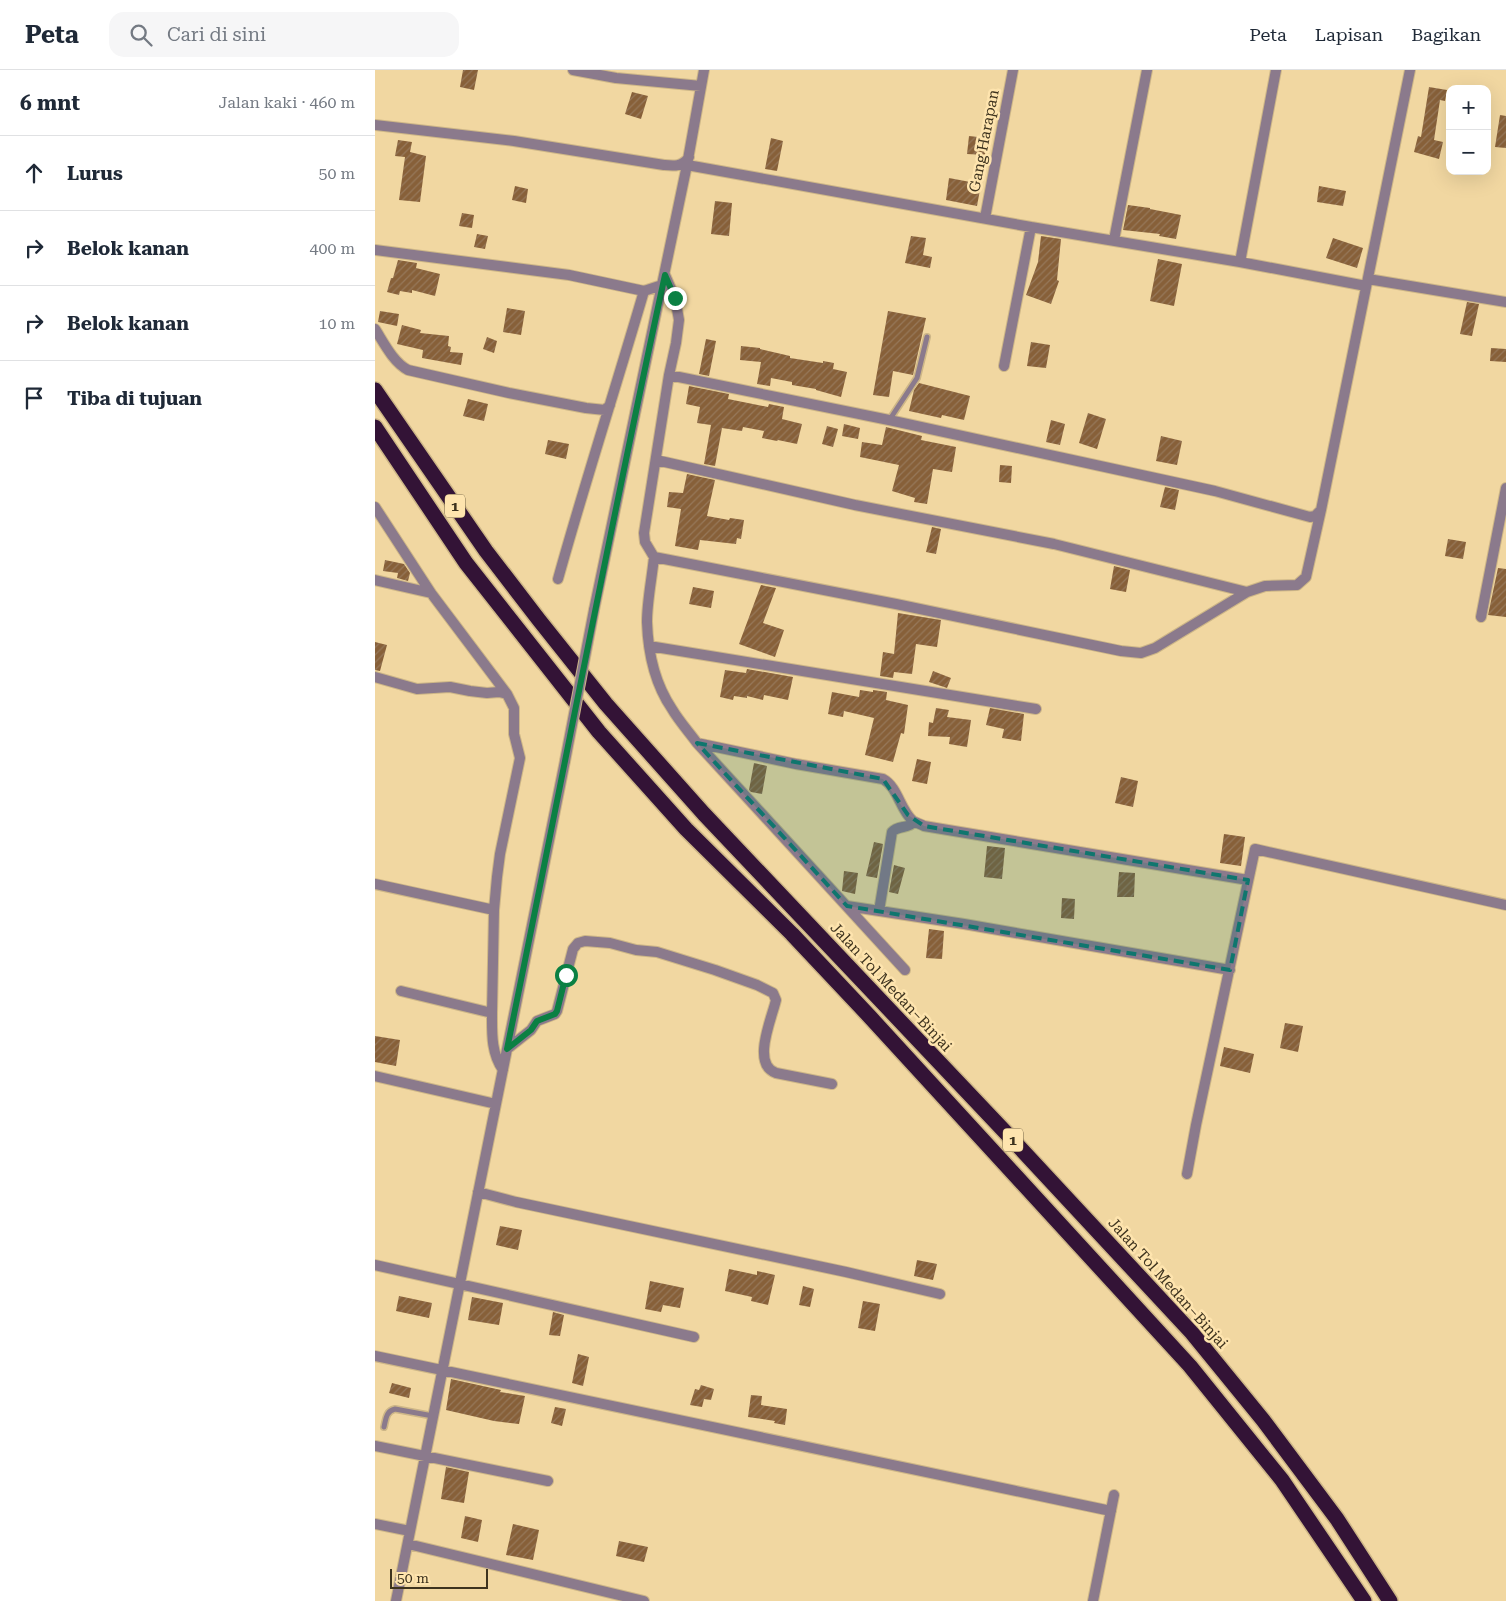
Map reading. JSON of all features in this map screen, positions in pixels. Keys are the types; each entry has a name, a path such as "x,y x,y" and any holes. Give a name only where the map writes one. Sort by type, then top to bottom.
{"highway":[{"name":"Jalan Tol Medan–Binjai","path":"375,390 486,551 606,704 704,814 1008,1135 1192,1333 1263,1420 1331,1512 1390,1601"},
{"name":"1","path":"375,427 467,563 599,732 686,829 792,934 871,1018 1190,1366 1281,1480 1364,1601"}],"street":[{"path":"573,70 616,78 701,86"},
{"path":"396,1601 594,610 688,161 704,70"},
{"name":"Gang Harapan","path":"985,218 1013,70"},
{"path":"1114,240 1147,70"},
{"path":"1240,262 1276,70"},
{"path":"654,557 886,602 1121,651 1141,652 1155,648 1247,592 1265,586 1297,585 1302,582 1306,577 1321,510 1410,70"},
{"path":"375,124 514,141 664,165 679,166 688,161 1031,227 1240,262 1506,302"},
{"path":"1004,366 1031,227"},
{"path":"375,250 569,275 643,291 663,280"},
{"path":"663,280 675,298 679,320 644,538 654,557 647,620 652,662 662,692 697,743 905,970"},
{"path":"558,579 643,291"},
{"path":"375,329 397,362 408,370 586,408 605,410 610,405"},
{"path":"669,375 889,420 1215,491 1310,516 1315,516 1321,510"},
{"path":"656,460 855,504 1054,544 1247,592"},
{"path":"1481,617 1506,488"},
{"path":"375,507 431,593 507,694 514,708 514,734 520,758 500,854 494,910 492,1013 494,1052 497,1062 503,1070"},
{"path":"375,580 431,593"},
{"path":"649,646 1037,709"},
{"path":"375,677 417,689 450,687 470,691 507,694"},
{"path":"697,743 796,764 883,779 888,783 914,822 924,826 1248,880"},
{"path":"879,911 892,832 898,827 908,826 914,822"},
{"path":"1187,1174 1255,849 1506,905"},
{"path":"375,884 494,910"},
{"path":"847,906 1230,970"},
{"path":"507,1049 531,1030 537,1021 555,1014 573,949 578,943 585,941 609,943 636,950 657,952 767,989 774,995 776,1000 763,1053 767,1066 776,1073 832,1084"},
{"path":"401,991 492,1013"},
{"path":"375,1076 496,1104"},
{"path":"478,1192 940,1294"},
{"path":"375,1264 695,1337"},
{"path":"375,1356 1111,1511"},
{"path":"375,1446 547,1481"},
{"path":"1093,1601 1114,1495"},
{"path":"375,1524 410,1531"},
{"path":"408,1544 644,1601"}],"lane":[{"path":"889,420 917,378 927,337"},
{"path":"384,1427 389,1412 395,1410 433,1416"}],"highlighted area":[{"path":"697,743 883,779 908,815 924,826 1248,880 1230,970 847,906"}],"building":[{"path":"463,70 478,70 474,90 460,87"},
{"path":"1429,87 1446,90 1445,101 1440,100 1434,140 1443,142 1439,159 1414,152 1418,136 1421,137"},
{"path":"632,92 648,96 641,119 625,114"},
{"path":"1500,115 1506,116 1506,148 1495,147"},
{"path":"969,136 987,138 985,155 967,154"},
{"path":"771,138 783,141 777,171 765,169"},
{"path":"398,140 412,142 410,152 426,156 420,202 399,200 405,157 395,156"},
{"path":"949,178 981,184 977,206 946,200"},
{"path":"515,186 528,189 526,203 512,200"},
{"path":"1319,186 1346,191 1343,206 1317,202"},
{"path":"715,201 732,203 729,236 711,234"},
{"path":"1128,205 1181,215 1176,239 1159,236 1160,234 1123,230"},
{"path":"462,213 474,215 472,228 459,226"},
{"path":"477,234 488,236 485,249 474,247"},
{"path":"911,236 926,238 923,255 932,257 930,268 905,263"},
{"path":"1041,236 1061,239 1057,280 1059,281 1051,304 1026,295 1038,262"},
{"path":"1333,238 1363,248 1357,268 1326,258"},
{"path":"1158,259 1182,264 1174,306 1150,301"},
{"path":"398,260 417,263 416,268 440,274 435,296 412,290 412,293 400,291 399,295 387,292"},
{"path":"1467,302 1479,304 1472,336 1460,334"},
{"path":"507,308 525,311 521,335 503,332"},
{"path":"380,311 399,314 397,326 378,322"},
{"path":"888,311 926,318 913,375 893,371 889,397 873,395"},
{"path":"402,325 421,330 420,333 449,336 448,346 451,347 450,352 463,353 461,365 422,358 423,350 397,344"},
{"path":"487,337 497,341 494,353 483,349"},
{"path":"706,339 716,341 709,376 699,374"},
{"path":"1031,342 1050,345 1046,368 1027,366"},
{"path":"741,346 760,348 790,356 790,358 834,363 833,369 847,372 841,397 816,389 792,385 792,382 771,378 770,386 757,384 761,362 740,360"},
{"path":"1491,348 1506,349 1506,362 1490,361"},
{"path":"919,383 970,396 964,420 942,415 941,418 909,411 914,390"},
{"path":"689,386 729,394 728,399 768,407 769,404 784,407 782,419 802,424 797,444 762,438 764,431 743,427 742,431 722,428 715,466 704,464 711,425 697,423 700,407 686,404"},
{"path":"468,399 488,404 484,421 463,416"},
{"path":"1088,413 1106,419 1097,449 1079,443"},
{"path":"1051,420 1065,424 1060,445 1046,442"},
{"path":"844,424 860,428 858,439 842,436"},
{"path":"827,426 838,429 833,447 822,444"},
{"path":"886,427 922,436 921,440 956,447 952,472 933,469 927,504 914,502 915,498 892,491 899,465 860,457 862,442 882,445"},
{"path":"1161,436 1182,441 1177,465 1156,461"},
{"path":"548,440 569,444 566,459 545,454"},
{"path":"1000,465 1012,466 1011,483 999,482"},
{"path":"687,474 715,480 707,516 729,520 730,518 744,520 741,539 737,538 736,544 700,540 698,550 675,546 681,509 667,507 669,492 683,493"},
{"path":"1165,487 1179,490 1175,510 1160,507"},
{"path":"932,527 941,529 936,554 926,552"},
{"path":"1448,539 1466,542 1463,559 1445,556"},
{"path":"385,560 404,564 410,573 408,581 397,578 398,573 383,571"},
{"path":"1114,566 1130,570 1126,592 1110,589"},
{"path":"1498,568 1506,569 1506,617 1488,615"},
{"path":"761,585 776,588 763,623 784,630 775,657 739,644"},
{"path":"693,587 714,591 711,608 689,604"},
{"path":"898,613 941,620 937,647 916,644 912,674 894,672 893,678 880,676 883,652 894,654"},
{"path":"375,642 387,645 380,671 375,670"},
{"path":"747,669 793,677 788,700 764,695 763,700 747,696 747,698 734,696 733,700 720,697 725,670 746,673"},
{"path":"933,671 951,678 947,688 929,682"},
{"path":"860,690 887,692 886,700 908,705 904,734 901,733 893,762 865,755 874,718 844,711 843,717 828,714 832,692 859,697"},
{"path":"936,708 949,710 947,717 971,720 967,747 949,744 950,737 928,736 929,722 933,723"},
{"path":"990,708 1024,714 1021,741 1002,738 1004,729 986,725"},
{"path":"917,759 931,762 927,784 912,781"},
{"path":"754,763 767,766 762,794 749,790"},
{"path":"1121,777 1138,781 1133,807 1115,803"},
{"path":"1224,834 1245,837 1241,866 1220,863"},
{"path":"874,842 883,844 877,878 866,876"},
{"path":"987,846 1005,848 1002,879 984,877"},
{"path":"894,865 905,868 898,894 889,892"},
{"path":"844,871 858,873 855,894 842,891"},
{"path":"1119,872 1135,873 1134,897 1117,897"},
{"path":"1062,898 1075,899 1074,919 1061,918"},
{"path":"929,929 944,931 942,959 926,958"},
{"path":"1285,1023 1303,1026 1298,1052 1280,1048"},
{"path":"375,1036 400,1040 396,1066 375,1062"},
{"path":"1224,1047 1254,1054 1250,1073 1220,1066"},
{"path":"500,1226 522,1230 518,1250 496,1245"},
{"path":"917,1260 937,1264 933,1280 914,1276"},
{"path":"729,1269 757,1275 757,1271 775,1275 768,1305 751,1301 752,1297 725,1291"},
{"path":"650,1281 684,1288 680,1308 663,1305 661,1312 645,1309"},
{"path":"803,1286 814,1289 810,1307 799,1305"},
{"path":"399,1296 432,1303 429,1318 396,1311"},
{"path":"472,1297 503,1303 499,1325 468,1320"},
{"path":"863,1301 880,1304 875,1331 858,1328"},
{"path":"553,1312 564,1315 560,1336 549,1335"},
{"path":"578,1354 589,1357 583,1386 572,1383"},
{"path":"451,1379 501,1390 500,1392 525,1396 519,1424 494,1421 446,1410"},
{"path":"392,1383 411,1388 409,1398 389,1393"},
{"path":"701,1385 714,1389 711,1400 704,1399 702,1407 690,1405 695,1389 699,1390"},
{"path":"751,1395 762,1396 761,1405 787,1409 785,1425 774,1423 775,1421 748,1417"},
{"path":"555,1407 566,1409 562,1426 551,1423"},
{"path":"446,1467 469,1472 464,1503 441,1499"},
{"path":"465,1516 482,1520 478,1542 461,1538"},
{"path":"513,1524 539,1530 533,1560 506,1555"},
{"path":"619,1541 648,1547 644,1562 616,1556"}],"route":[{"path":"566,975 555,1014 537,1021 531,1030 507,1049 594,610 665,275 675,298"}]}
